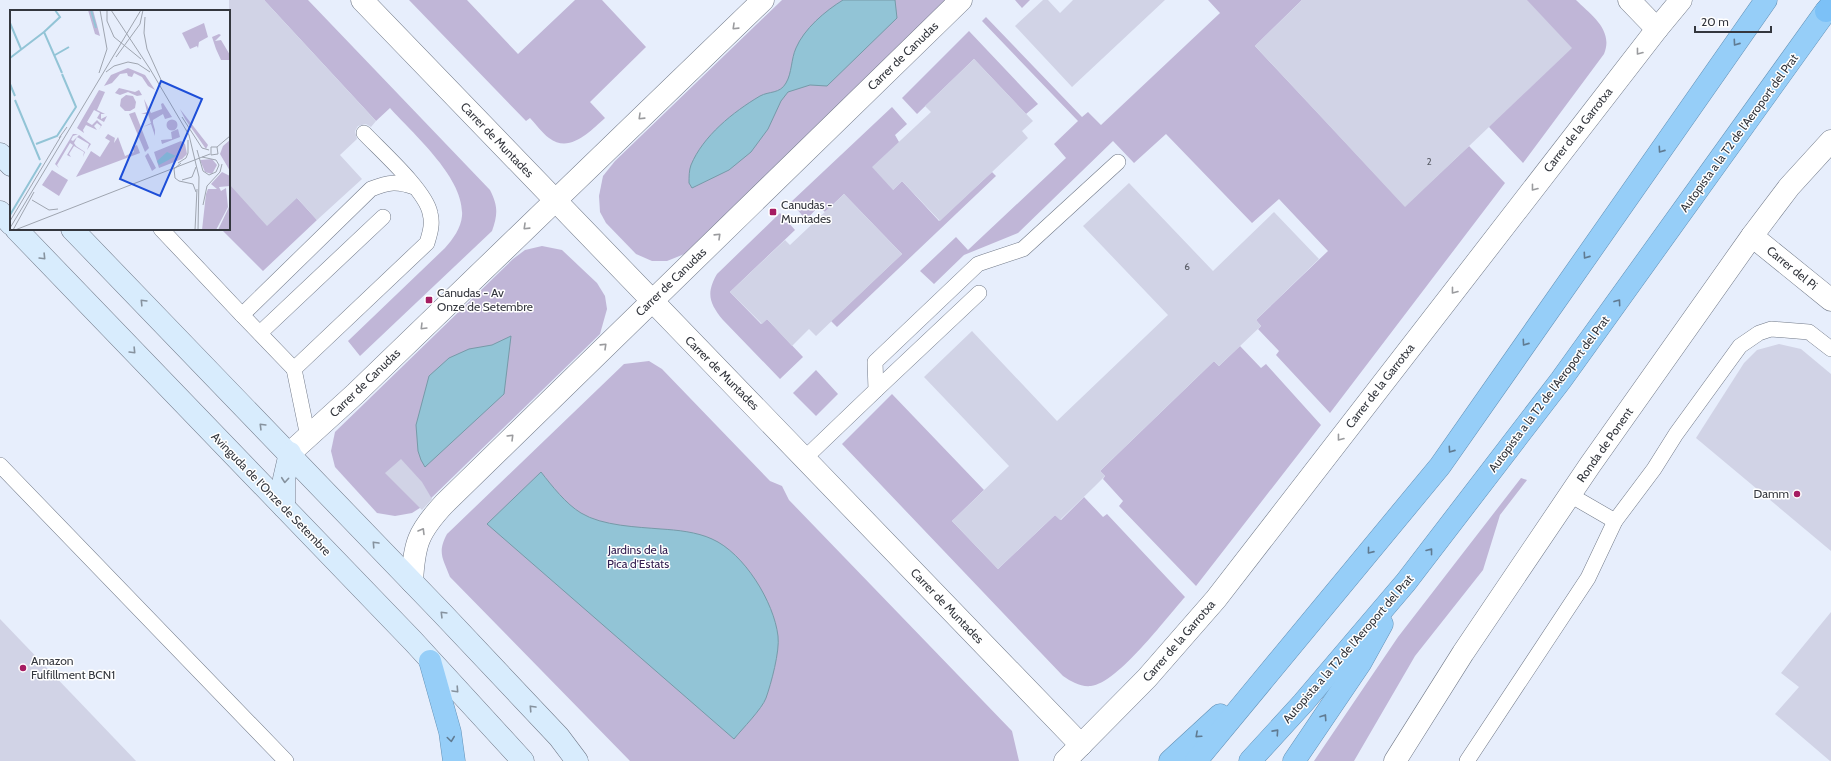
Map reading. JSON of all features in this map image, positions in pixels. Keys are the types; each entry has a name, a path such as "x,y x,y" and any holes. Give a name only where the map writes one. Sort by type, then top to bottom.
{"highway":[{"path":"1196,761 1440,466 1766,0"},
{"name":"Autopista a la T2 de l'Aeroport del Prat","path":"1250,761 1406,582 1561,380 1829,8"},
{"path":"1294,761 1361,662 1406,582"},
{"path":"430,661 450,732 454,761"},
{"path":"1171,759 1279,662"}],"main road":[{"path":"0,154 10,165"},
{"path":"0,212 10,223"},
{"name":"Avinguda de l'Onze de Setembre","path":"17,230 430,661 523,761"},
{"path":"73,230 298,446 412,582 559,737 584,761"},
{"path":"284,508 284,479 298,446"},
{"path":"559,737 577,761"}],"street":[{"name":"Carrer de Muntades","path":"362,0 1081,745"},
{"name":"Carrer de Canudas","path":"298,446 355,394 554,200 763,0"},
{"name":"Carrer de Canudas","path":"412,582 415,552 419,535 431,518 651,301 961,0"},
{"path":"1629,0 1657,29"},
{"name":"Carrer de la Garrotxa","path":"1065,761 1147,678 1216,599 1681,0"},
{"name":"Ronda de Ponent","path":"1395,761 1463,654 1570,495 1752,236 1789,187 1831,141"},
{"name":"Carrer del Pi","path":"1752,236 1831,300"}],"lane":[{"path":"294,369 427,243 432,229 430,213 424,198 364,133"},
{"path":"876,390 875,362 978,264 1023,249 1118,162"},
{"path":"242,315 372,189 385,184 401,182 414,187"},
{"path":"260,334 383,217"},
{"path":"161,230 294,369 298,446"},
{"path":"805,458 980,293"},
{"path":"1467,761 1588,578 1615,521 1654,469 1676,434 1697,408 1740,346 1759,333 1771,329 1809,332 1831,349"},
{"path":"0,465 286,761"},
{"path":"1570,495 1615,521"}],"green space":[{"path":"264,0 308,0 490,190 495,201 496,215 492,231 360,356 348,341 448,245 460,225 462,216 461,202 447,172 424,144 390,108 376,121"},
{"path":"409,0 467,0 518,54 575,0 602,0 646,47 590,102 605,118 579,139 572,142 557,142 546,136 530,118 526,121"},
{"path":"782,0 950,0 687,253 667,261 652,261 636,254 606,223 600,212 599,196 603,176 615,161"},
{"path":"1015,0 1030,0 1022,8"},
{"path":"1208,0 1302,0 1255,46 1405,206 1469,146 1505,183 1330,413 1276,355 1279,351 1258,329 1261,326 1256,320 1328,251 1279,199 1252,223 1166,134 1134,163 1113,141 1018,233 964,255 934,284 920,271 956,237 968,250 1066,158 1054,144 1078,121 982,21 986,17 1082,117 1088,112 1101,125 1220,13"},
{"path":"1527,0 1576,0 1594,17 1603,30 1606,38 1606,45 1604,54 1523,163 1489,127"},
{"path":"969,31 1038,104 1026,114 974,59 917,114 902,98"},
{"path":"892,107 907,124 895,135 899,142 893,190 902,181 939,221 992,172 996,176 837,327 831,321 902,254 844,194 825,212 819,206 806,220 791,202"},
{"path":"230,184 297,198 317,220 263,271 222,230 230,230"},
{"path":"780,213 795,230 730,292 761,324 767,319 803,357 780,379 723,320 712,303 710,292 717,274"},
{"path":"542,246 562,250 597,283 605,296 607,309 600,334 423,506 412,513 395,516 377,513 335,467 331,451 335,432 513,259 525,250"},
{"path":"1240,346 1261,368 1266,364 1321,425 1196,586 1119,506 1123,501 1103,479 1105,476 1100,471 1214,361 1219,366"},
{"name":"Jardins de la Pica d'Estats","path":"649,361 662,369 770,481 782,486 789,500 1012,731 1019,761 630,761 450,577 442,556 442,546 447,534 624,364"},
{"path":"816,370 838,394 816,416 793,393"},
{"path":"892,394 984,490 952,521 998,569 1055,515 1061,520 1084,497 1103,517 1107,514 1185,597 1154,634 1128,662 1114,674 1102,682 1091,686 1080,685 1063,676 842,444"},
{"path":"1521,478 1527,480 1500,515 1483,570 1415,656 1354,761 1314,761 1398,637"}],"water":[{"path":"843,0 895,0 897,18 827,86 810,85 788,92 781,101 768,129 751,152 729,170 692,188 689,183 690,167 703,144 729,117 740,109 763,94 778,91 784,87 789,75 796,48 804,34 822,15"},
{"path":"511,336 504,394 425,467 418,451 416,425 429,376 449,358 469,349 492,345"},
{"path":"541,472 570,505 581,513 599,521 609,523 693,533 712,539 735,555 756,580 764,594 775,623 778,636 778,650 773,676 764,703 734,739 487,524"}],"building":[{"path":"229,0 264,0 376,121 371,127 366,124 358,126 355,131 357,139 340,155 362,179 317,220 297,198 267,226 230,185"},
{"path":"1043,0 1048,0 1060,13 1073,0 1165,0 1072,87 1015,26"},
{"path":"1302,0 1527,0 1572,48 1405,207 1255,46"},
{"path":"974,59 1033,121 1022,131 1028,138 940,221 902,181 893,190 872,167 931,112 925,106"},
{"path":"1129,183 1213,271 1274,212 1319,259 1256,320 1261,326 1219,366 1214,361 1100,471 1105,476 1060,520 1055,515 998,569 952,521 1009,466 924,377 972,331 1057,421 1168,315 1083,226"},
{"path":"844,194 902,254 816,336 809,329 792,346 767,319 762,324 730,292 785,240 790,245"},
{"name":"Damm","path":"1779,344 1801,349 1831,374 1831,551 1696,438 1744,363 1757,350"},
{"path":"401,459 422,482 432,499 422,510 385,473"},
{"path":"1831,612 1830,761 1775,714 1799,687 1781,673"},
{"name":"Amazon Fulfillment BCN1","path":"0,619 93,716 136,761 0,761"}],"place":[{"name":"Canudas - Muntades","path":"773,212"},
{"name":"Canudas - Av Onze de Setembre","path":"429,300"},
{"name":"Damm","path":"1797,494"},
{"name":"Amazon Fulfillment BCN1","path":"23,668"}]}
